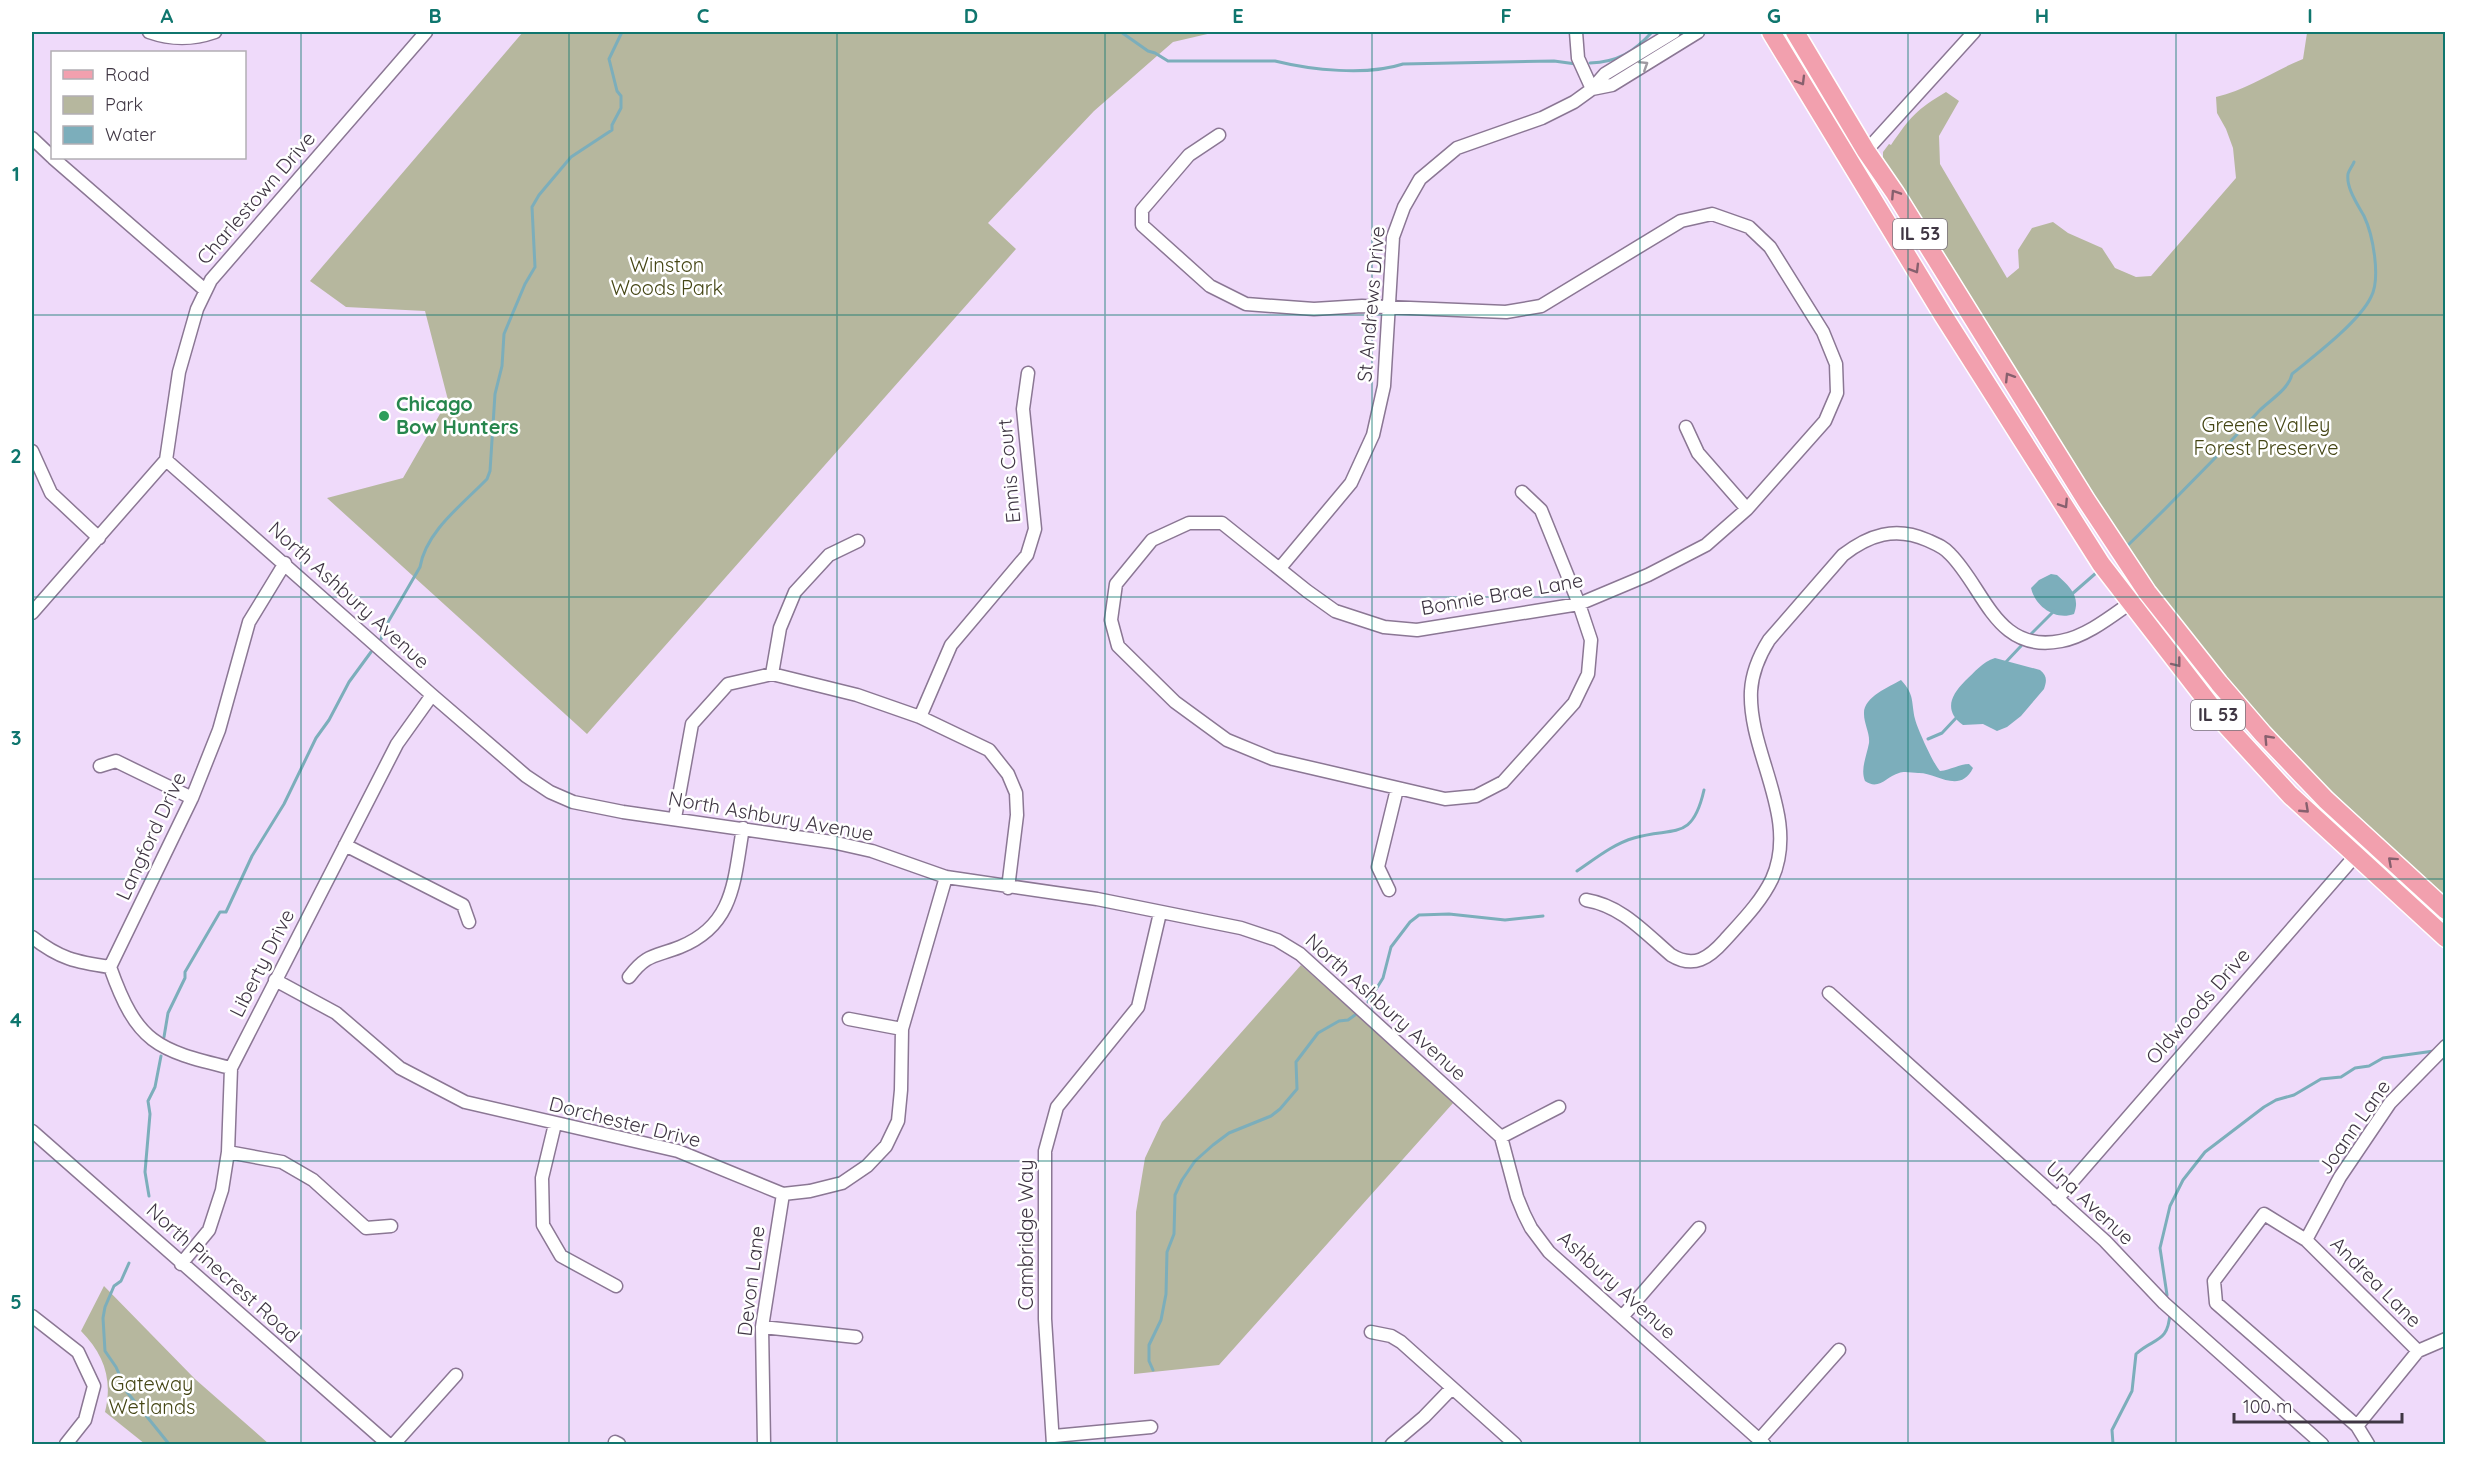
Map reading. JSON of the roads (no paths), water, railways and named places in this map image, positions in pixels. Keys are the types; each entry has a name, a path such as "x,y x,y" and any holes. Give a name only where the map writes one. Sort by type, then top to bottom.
{"main road":[{"name":"IL 53","path":"1771,32 1937,305 2101,564 2224,723 2290,795 2445,938"},
{"name":"IL 53","path":"1795,32 1866,151 2114,544 2147,592 2263,734 2368,840 2445,910"}],"street":[{"path":"149,32 163,37 192,39 215,32"},
{"name":"Charlestown Drive","path":"166,460 179,372 197,309 205,290 218,270 425,32"},
{"path":"1576,32 1578,58 1592,89"},
{"name":"St Andrews Drive","path":"1592,89 1605,74 1674,32"},
{"name":"St Andrews Drive","path":"1280,568 1351,483 1373,435 1384,386 1393,237 1404,207 1420,179 1457,148 1542,118 1592,89 1612,85 1698,32"},
{"path":"1866,151 1974,32"},
{"name":"Bonnie Brae Lane","path":"1219,135 1189,155 1148,202 1142,210 1142,225 1210,286 1246,304 1314,309 1362,306 1506,312 1541,306 1681,221 1712,214 1749,227 1770,247 1823,332 1836,364 1837,393 1825,421 1747,509 1706,545 1648,575 1579,604 1417,630 1384,627 1335,611 1222,523 1189,523 1152,540 1116,584 1112,620 1118,646 1175,702 1227,740 1273,759 1397,789 1445,799 1476,796 1503,782 1574,704 1588,674 1591,640 1579,604 1541,510 1522,492"},
{"path":"32,138 51,155"},
{"path":"55,159 205,290"},
{"name":"Ennis Court","path":"920,717 951,645 1027,555 1035,529 1023,409 1028,373"},
{"path":"1686,427 1698,453 1747,509"},
{"path":"32,451 51,493 99,538"},
{"path":"32,613 166,460"},
{"name":"North Ashbury Avenue","path":"166,460 432,695 526,776 550,792 573,801 613,810 851,846 946,877 1008,888 1042,890 1263,934 1290,947 1390,1034 1501,1137"},
{"path":"1586,900 1613,907 1671,955 1678,959 1695,962 1712,955 1761,897 1776,868 1780,834 1751,706 1754,672 1768,640 1842,555 1857,544 1882,533 1902,532 1938,544 1956,560 1996,619 2013,633 2037,641 2055,642 2072,638 2147,592"},
{"path":"772,674 780,628 795,592 829,555 858,541"},
{"name":"Langford Drive","path":"110,967 192,798 219,730 249,622 285,563"},
{"path":"675,818 692,724 728,684 772,674 856,695 920,717 989,750 1008,774 1016,793 1017,815 1008,888"},
{"name":"Liberty Drive","path":"182,1264 209,1230 222,1190 228,1152 231,1068 397,744 432,695"},
{"path":"100,766 116,761 192,798"},
{"path":"1389,890 1378,867 1397,789"},
{"path":"629,977 644,960 654,954 686,945 713,926 730,901 743,828"},
{"name":"Oldwoods Drive","path":"2057,1199 2368,840"},
{"path":"345,845 463,905 469,922"},
{"name":"Dorchester Drive","path":"275,980 336,1013 400,1068 465,1102 678,1151 783,1194 810,1191 842,1183 867,1166 886,1146 898,1121 902,1029 946,877"},
{"name":"Cambridge Way","path":"1053,1440 1045,1319 1045,1151 1057,1107 1138,1007 1160,913"},
{"path":"32,937 49,951 71,961 110,967 122,1000 135,1022 154,1043 185,1057 231,1068"},
{"name":"Una Avenue","path":"1829,993 2105,1241 2164,1304 2322,1444"},
{"path":"849,1019 902,1029"},
{"name":"Joann Lane","path":"2307,1240 2340,1178 2390,1103 2445,1046"},
{"path":"1501,1137 1559,1107"},
{"path":"555,1124 542,1178 543,1225 561,1256 616,1286"},
{"name":"North Pinecrest Road","path":"32,1131 388,1444"},
{"name":"Ashbury Avenue","path":"1501,1137 1517,1197 1531,1228 1556,1259 1762,1442"},
{"path":"228,1152 282,1162 312,1180 366,1228 392,1226"},
{"name":"Devon Lane","path":"764,1444 762,1327 783,1194"},
{"name":"Andrea Lane","path":"2357,1426 2216,1303 2214,1281 2264,1214 2307,1240 2418,1351"},
{"path":"1622,1317 1699,1228"},
{"path":"32,1316 78,1352 94,1386 84,1420 66,1444"},
{"path":"762,1327 856,1337"},
{"path":"1371,1332 1391,1336 1401,1342 1515,1444"},
{"path":"2368,1444 2357,1426 2418,1351 2445,1339"},
{"path":"1762,1442 1839,1350"},
{"path":"394,1444 456,1375"},
{"path":"1392,1444 1424,1417 1451,1389"},
{"path":"1053,1440 1150,1426"}],"water":[{"path":"2051,574 2057,575 2073,592 2076,602 2074,614 2067,616 2053,614 2041,606 2033,595 2031,588 2039,580"},
{"path":"1995,658 2040,670 2046,678 2044,689 2021,716 2007,727 1997,731 1983,724 1963,725 1951,709 1953,698 1975,671"},
{"path":"1901,680 1911,694 1915,719 1922,738 1940,771 1969,764 1973,768 1968,776 1954,781 1925,774 1901,772 1879,784 1870,784 1865,781 1864,767 1869,739 1864,718 1865,708 1878,693"}],"waterway":[{"path":"381,639 384,629 420,567 430,542 447,519 487,479 490,471 495,394 502,366 504,334 525,284 535,267 532,207 539,195 571,157 612,130 612,125 621,108 621,96 617,91 609,59 622,32"},
{"path":"1121,32 1148,51 1168,61 1275,61 1305,67 1356,71 1389,68 1403,64 1554,61 1576,64"},
{"path":"1590,63 1609,61 1625,55 1652,32"},
{"path":"2126,547 2287,385 2292,374 2347,328 2371,297 2375,279 2375,256 2367,224 2349,185 2348,174 2354,162"},
{"path":"2072,594 2096,573"},
{"path":"2030,635 2054,611"},
{"path":"2005,663 2021,646"},
{"path":"164,1037 168,1013 185,978 185,972 220,912 226,912 252,856 284,804 316,738 329,720 349,682 371,652"},
{"path":"1928,739 1942,733 1957,717"},
{"path":"1577,871 1604,852 1626,841 1670,832 1687,825 1699,807 1704,790"},
{"path":"1368,1002 1383,978 1391,947 1410,922 1419,915 1449,914 1505,920 1543,916"},
{"path":"1153,1370 1149,1361 1149,1345 1161,1320 1166,1294 1167,1252 1174,1234 1175,1195 1182,1180 1195,1161 1229,1133 1271,1116 1280,1109 1297,1089 1296,1062 1318,1033 1355,1015"},
{"path":"2167,1295 2160,1248 2170,1206 2183,1180 2205,1152 2264,1107 2276,1100 2294,1095 2321,1079 2341,1077 2355,1068 2369,1066 2383,1058 2434,1051"},
{"path":"149,1196 145,1172 150,1114 148,1101 155,1087 161,1056"},
{"path":"129,1263 121,1281 114,1286 105,1307 103,1318 105,1351 116,1367 127,1392 169,1444"},
{"path":"2113,1444 2112,1430 2132,1391 2136,1354 2163,1335 2169,1323 2170,1313"}],"place":[{"name":"Chicago Bow Hunters","path":"384,416"}],"park label":[{"name":"Winston Woods Park","path":"667,276"},
{"name":"Greene Valley Forest Preserve","path":"2266,436"},
{"name":"Gateway Wetlands","path":"152,1396"}]}
